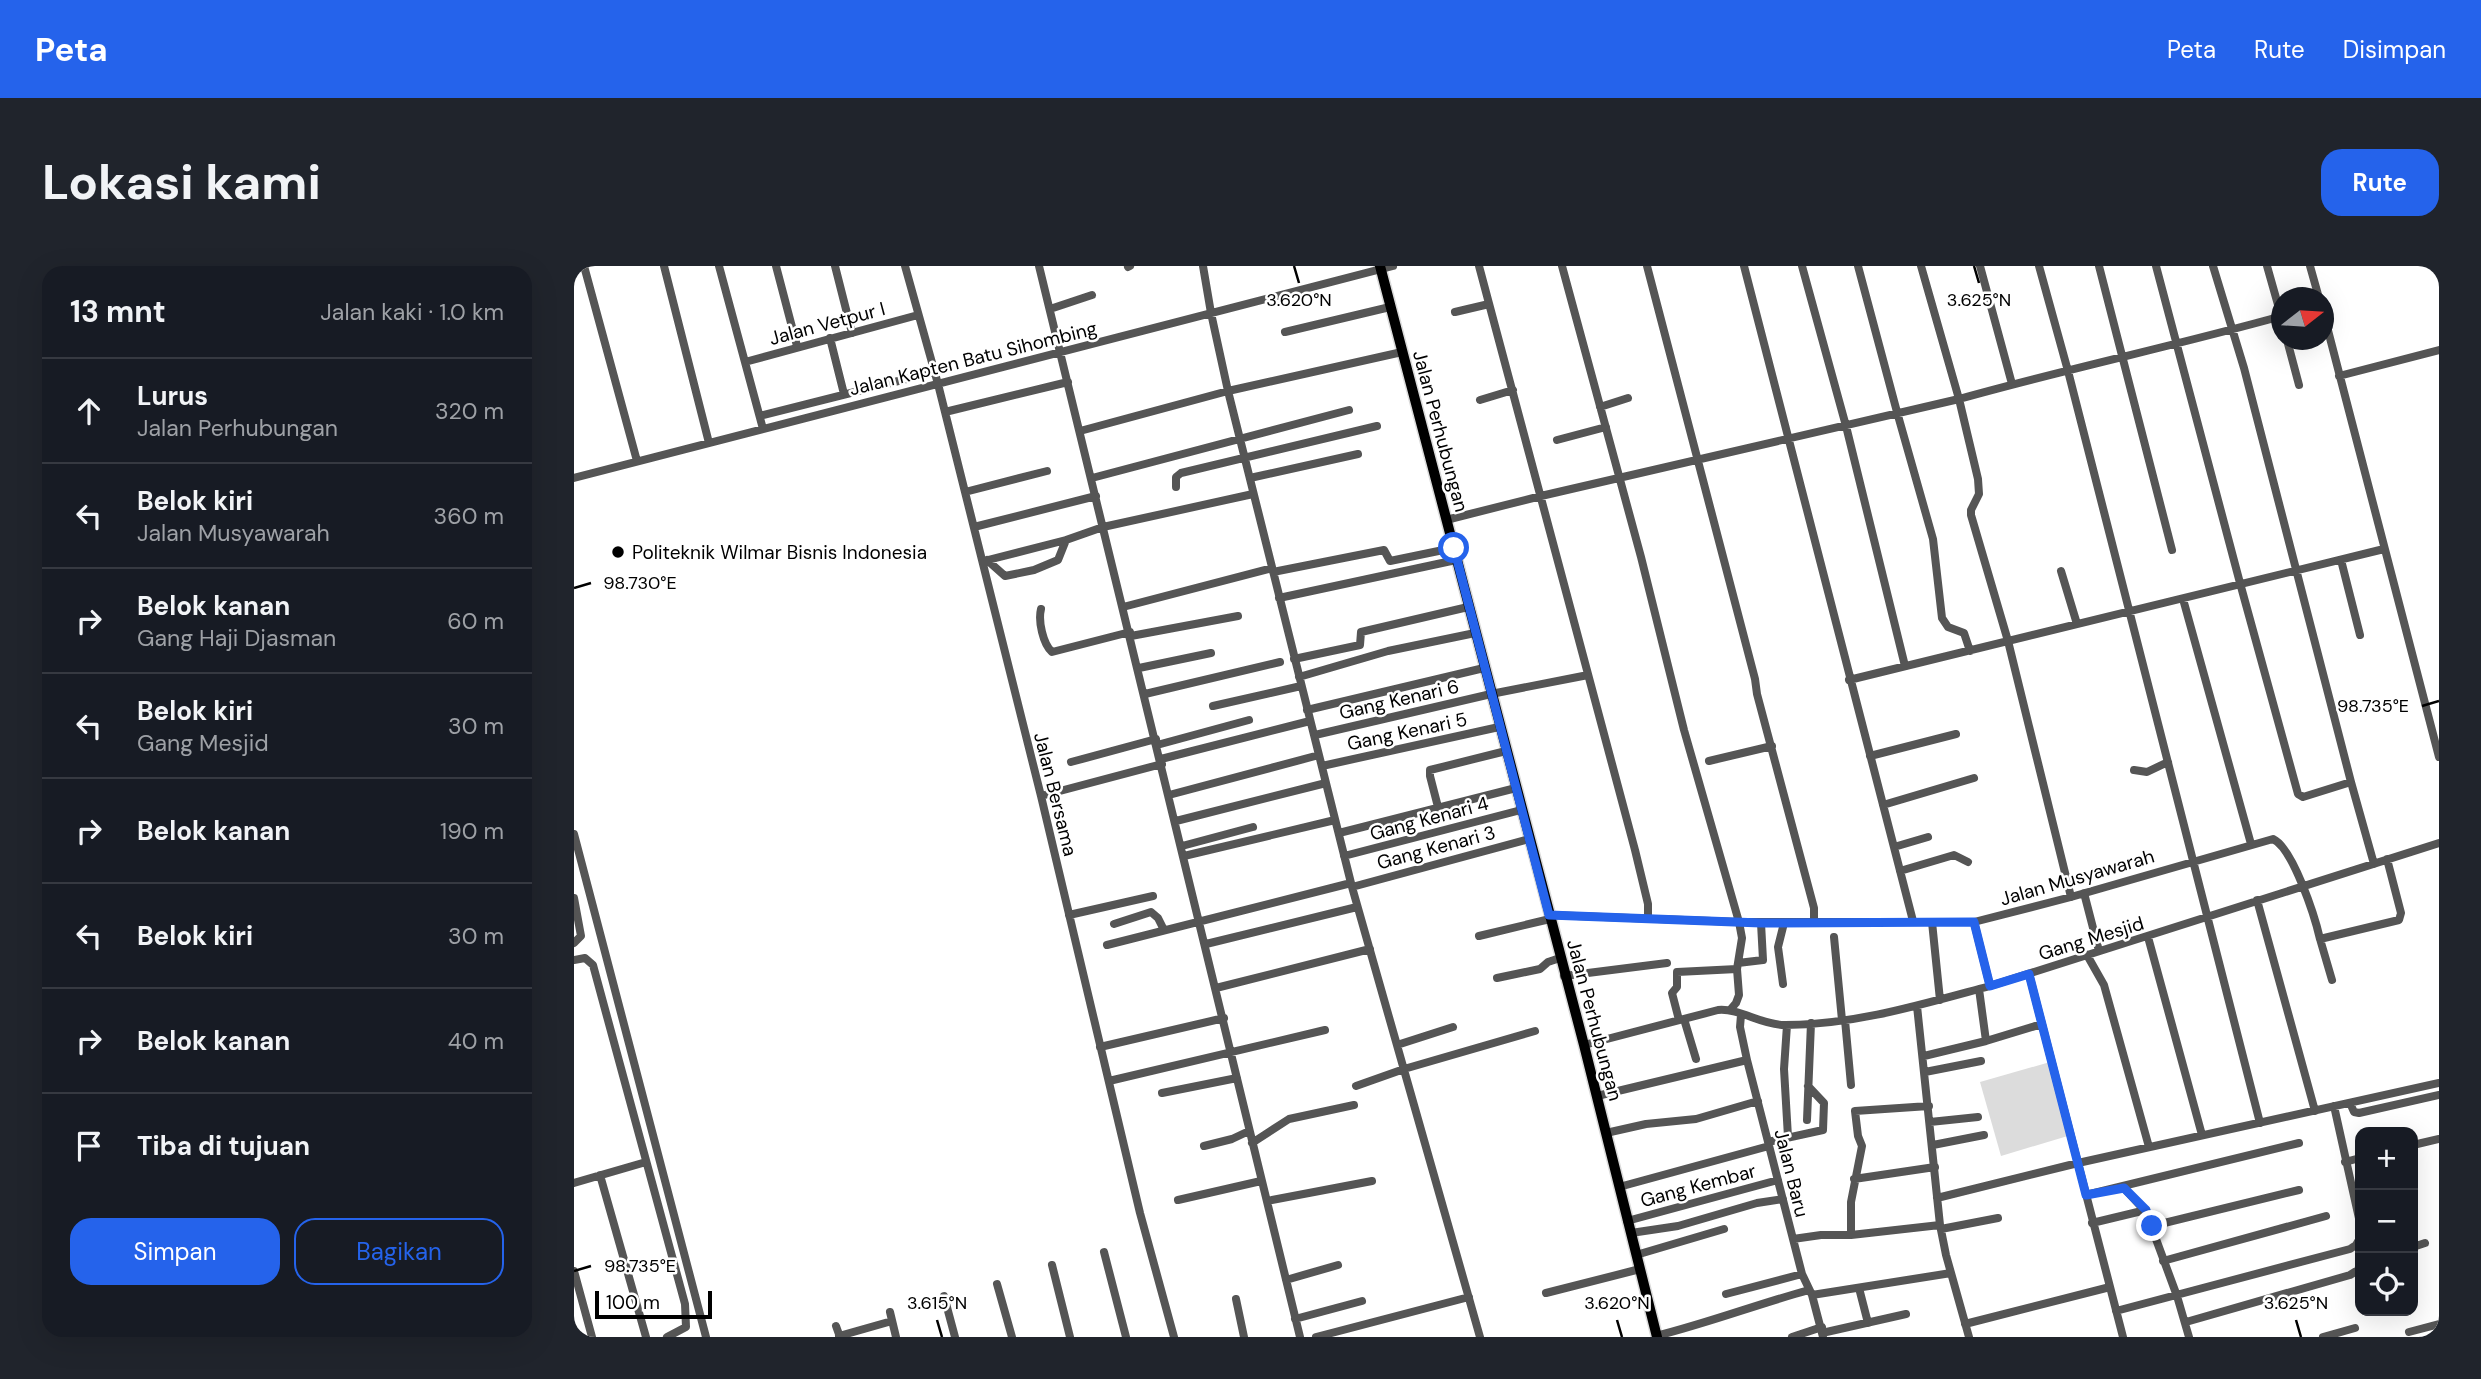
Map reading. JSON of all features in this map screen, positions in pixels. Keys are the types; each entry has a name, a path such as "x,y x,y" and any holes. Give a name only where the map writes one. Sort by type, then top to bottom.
{"main road":[{"name":"Jalan Perhubungan","path":"1380,268 1584,1045 1657,1336"}],"street":[{"path":"584,266 637,461"},
{"path":"664,266 709,443"},
{"path":"719,266 763,429"},
{"path":"776,266 797,346"},
{"path":"835,266 852,333"},
{"name":"Jalan Bersama","path":"905,266 984,561 1140,1213 1174,1337"},
{"path":"1040,266 1300,1337"},
{"path":"1203,266 1228,391 1351,885 1480,1337"},
{"name":"Jalan Kapten Batu Sihombing","path":"574,478 1394,266"},
{"path":"1479,266 1635,850 1648,904 1648,919"},
{"path":"1562,266 1620,478 1684,730 1742,938 1738,966 1739,995 1737,1003 1730,1010 1718,1010 1584,1045"},
{"path":"1647,266 1755,678 1756,694 1814,908 1814,923"},
{"path":"1744,266 1913,921"},
{"path":"1802,266 1846,426 1905,667"},
{"path":"1858,266 1935,548 1942,618 1948,627 1964,633 1970,651"},
{"path":"1921,266 1959,399 1979,487 1971,516 2008,641 2071,897"},
{"path":"1980,266 2012,384"},
{"path":"2039,266 2260,1123"},
{"path":"2099,266 2172,550"},
{"path":"2156,266 2298,794 2303,797 2351,782"},
{"path":"2213,266 2244,368 2374,863"},
{"path":"2267,266 2273,287"},
{"path":"2310,266 2316,287"},
{"path":"1050,309 1092,295"},
{"path":"1455,312 1489,304"},
{"path":"1285,332 1390,307"},
{"name":"Jalan Vetpur I","path":"745,362 918,314"},
{"path":"1446,520 1959,399 2271,320"},
{"path":"830,338 844,394"},
{"path":"2290,350 2299,385"},
{"path":"2332,350 2439,757"},
{"path":"2339,376 2439,350"},
{"path":"1080,431 1228,391 1402,352"},
{"path":"760,416 934,372"},
{"path":"945,412 1068,382"},
{"path":"1480,400 1513,390"},
{"path":"1600,407 1628,398"},
{"path":"1092,478 1349,410"},
{"path":"1176,487 1175,477 1181,473 1377,426"},
{"path":"1557,440 1605,427"},
{"path":"1250,478 1358,454"},
{"path":"965,492 1047,471"},
{"path":"984,561 1066,540 1103,527 1253,494"},
{"path":"974,527 1096,496"},
{"path":"984,561 1005,576 1021,573 1058,560 1066,540"},
{"path":"1123,607 1272,570 1384,550 1390,561 1454,548"},
{"path":"1849,680 2384,549"},
{"path":"1279,598 1457,560"},
{"path":"2341,560 2360,635"},
{"path":"2061,571 2077,624"},
{"path":"2183,599 2251,844"},
{"path":"1294,659 1360,645 1361,632 1468,607"},
{"path":"1041,609 1039,618 1047,647 1052,652 1130,634 1238,615"},
{"path":"1298,677 1388,651 1475,633"},
{"path":"1139,668 1211,653"},
{"path":"1145,694 1280,662"},
{"path":"1307,710 1484,668"},
{"name":"Gang Kenari 6","path":"1315,735 1490,694 1588,675"},
{"path":"1213,706 1301,686"},
{"path":"1071,762 1249,720"},
{"path":"1041,796 1310,721"},
{"name":"Gang Kenari 5","path":"1322,766 1499,727"},
{"path":"1870,756 1956,734"},
{"path":"1709,761 1772,746"},
{"path":"1438,807 1430,770 1506,751"},
{"path":"1169,795 1319,755"},
{"path":"2134,770 2147,772 2168,762"},
{"path":"1883,805 1974,778"},
{"path":"1176,821 1326,783"},
{"path":"1339,833 1516,788"},
{"name":"Gang Kenari 4","path":"1344,856 1521,810"},
{"path":"1184,856 1335,820"},
{"path":"1182,846 1253,827"},
{"path":"574,834 706,1337"},
{"path":"1894,847 1928,837"},
{"name":"Gang Kenari 3","path":"1107,945 1530,839"},
{"name":"Jalan Musyawarah","path":"1479,936 1550,917 1761,923 1974,922 2071,897 2269,839 2281,843 2303,886"},
{"name":"Gang Mesjid","path":"1730,1010 1762,1023 1787,1025 1843,1020 1917,1006 2148,937 2439,843"},
{"path":"1900,872 1951,856 1959,856 1968,862"},
{"path":"2320,939 2399,920 2401,914 2387,859"},
{"path":"2303,886 2332,980"},
{"path":"2084,893 2099,951"},
{"path":"1069,915 1153,896"},
{"path":"574,898 581,936 574,943"},
{"path":"2257,900 2315,1111"},
{"path":"1206,944 1357,907"},
{"path":"1114,924 1150,912 1164,930"},
{"path":"1932,922 1940,1000"},
{"path":"1974,922 1990,986"},
{"path":"1696,1059 1672,993 1677,987 1677,972 1738,966 1763,960 1761,923"},
{"path":"1783,923 1778,947 1783,984"},
{"path":"1834,937 1852,1085"},
{"path":"2148,937 2202,1135"},
{"path":"1216,988 1370,949"},
{"path":"2087,955 2104,985 2149,1147"},
{"path":"574,960 585,958 593,965 685,1304 686,1327 667,1337"},
{"path":"1497,978 1540,969 1548,962 1560,958"},
{"path":"1564,975 1667,963"},
{"path":"2029,974 2123,1337"},
{"path":"1979,989 1986,1041"},
{"path":"1917,1006 1941,1227 1969,1337"},
{"name":"Jalan Baru","path":"1741,1015 1740,1027 1747,1059 1802,1274 1822,1333"},
{"path":"1100,1047 1224,1018"},
{"path":"1807,1120 1811,1023"},
{"path":"1924,1056 2042,1024"},
{"path":"1787,1025 1784,1069 1788,1137"},
{"path":"1395,1037 1453,1027"},
{"path":"1109,1081 1325,1030"},
{"path":"1356,1086 1404,1069 1535,1031"},
{"path":"1597,1096 1747,1059"},
{"path":"1925,1072 1981,1061"},
{"path":"1162,1093 1237,1078"},
{"path":"1937,1198 2078,1163 2439,1083"},
{"path":"1619,1187 1788,1137 1823,1130 1824,1103 1808,1086"},
{"path":"2350,1103 2354,1112 2359,1113 2439,1095"},
{"path":"1606,1133 1646,1124 1696,1119 1758,1101"},
{"path":"1204,1146 1251,1136 1289,1119 1354,1105"},
{"path":"1851,1235 1851,1202 1862,1146 1857,1136 1855,1111 1929,1106"},
{"path":"2334,1107 2355,1201"},
{"path":"1930,1122 1978,1117"},
{"path":"1933,1145 1984,1135"},
{"path":"2418,1144 2439,1139"},
{"path":"2086,1195 2124,1188 2299,1143"},
{"path":"2346,1162 2355,1159"},
{"path":"574,1183 646,1162"},
{"path":"1854,1179 1935,1167"},
{"path":"600,1175 646,1337"},
{"name":"Gang Kembar","path":"1628,1221 1778,1180"},
{"path":"1178,1200 1261,1181"},
{"path":"1267,1201 1372,1181"},
{"path":"2124,1188 2146,1210 2189,1337"},
{"path":"2152,1226 2299,1190"},
{"path":"1630,1233 1678,1226 1757,1203 1783,1199"},
{"path":"2092,1223 2146,1210"},
{"path":"2163,1261 2326,1216"},
{"path":"1793,1238 1941,1227 1998,1219"},
{"path":"1636,1255 1724,1229"},
{"path":"2418,1245 2425,1243"},
{"path":"2116,1311 2350,1250 2355,1245"},
{"path":"1104,1252 1126,1337"},
{"path":"1052,1265 1070,1337"},
{"path":"1286,1280 1338,1265"},
{"path":"1546,1293 1640,1269"},
{"path":"574,1271 592,1337"},
{"path":"2186,1322 2355,1272"},
{"path":"1657,1336 1702,1324 1745,1308 1810,1292 1859,1288 1951,1273"},
{"path":"1726,1294 1802,1274"},
{"path":"997,1283 1012,1337"},
{"path":"1965,1324 2110,1287"},
{"path":"1859,1288 1868,1324"},
{"path":"944,1296 956,1337"},
{"path":"1316,1337 1469,1297"},
{"path":"1236,1299 1244,1337"},
{"path":"1295,1319 1362,1301"},
{"path":"1792,1337 1868,1324 1906,1314"},
{"path":"836,1326 839,1336 891,1317 897,1337"},
{"path":"2409,1332 2439,1324"},
{"path":"2323,1337 2355,1328"}],"shaded area":[{"path":"2050,1062 2071,1135 2001,1156 1980,1082"}],"place":[{"name":"Politeknik Wilmar Bisnis Indonesia","path":"618,552"}],"route":[{"path":"1454,548 1549,915 1761,923 1974,922 1990,986 2029,974 2086,1195 2124,1188 2146,1210 2152,1226"}]}
